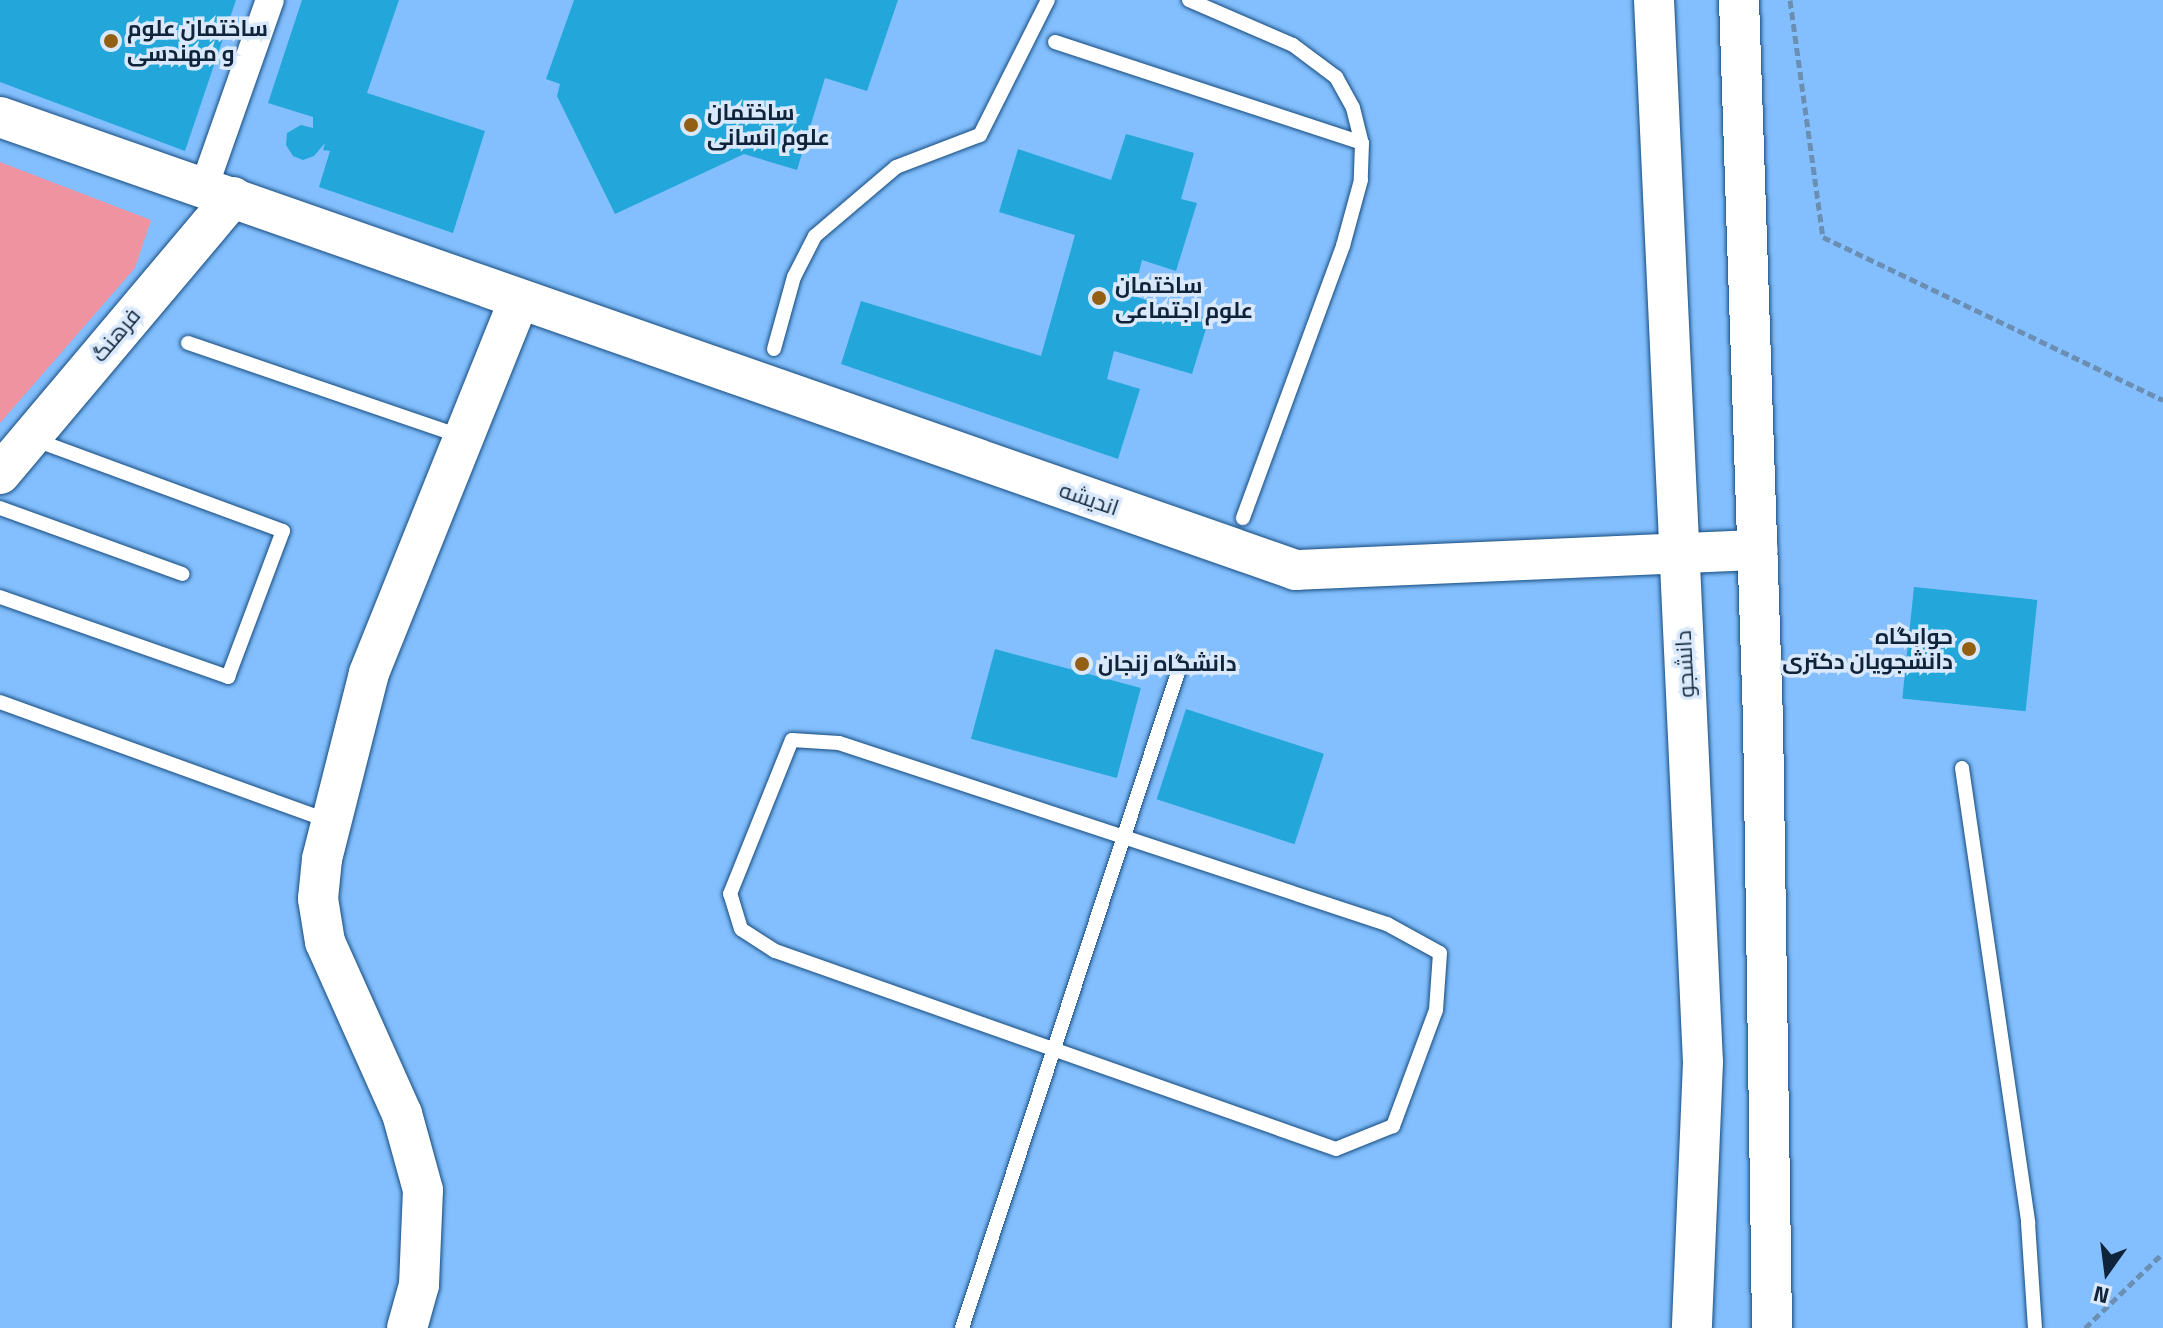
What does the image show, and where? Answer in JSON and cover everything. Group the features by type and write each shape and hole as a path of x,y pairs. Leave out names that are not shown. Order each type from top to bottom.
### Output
{"street":[{"path":"218,192 270,0"},
{"name":"دانشجو","path":"1654,0 1703,1062 1692,1328"},
{"path":"1739,0 1758,550 1772,1328"},
{"name":"اندیشه","path":"0,117 218,192 518,302 1296,570 1758,550"},
{"name":"فرهنگ","path":"0,474 218,192"},
{"path":"407,1328 419,1285 423,1190 402,1114 325,942 318,899 331,822 369,673 518,302"}],"lane":[{"path":"774,349 794,277 815,236 896,167 980,135 1048,0"},
{"path":"1189,0 1293,45 1336,77 1353,108 1362,143 1361,180 1343,246 1243,518"},
{"path":"1055,42 1362,143"},
{"path":"188,343 462,437"},
{"path":"0,597 228,677 283,531 30,438"},
{"path":"0,508 182,574"},
{"path":"962,1328 1179,669"},
{"path":"0,702 331,822"},
{"path":"792,740 839,743 1124,837 1387,924 1440,953 1436,1010 1393,1126 1336,1149 775,951 741,929 730,894 792,740"},
{"path":"1962,768 2028,1223 2035,1328"}],"path":[{"path":"1790,0 1823,237 2163,400"},
{"path":"2085,1328 2163,1253"}],"shaded area":[{"name":"دانشگاه زنجان","path":"0,0 2163,0 2163,1328 0,1328"},
{"path":"0,162 151,220 135,268 0,423"}],"building":[{"name":"ساختمان علوم و مهندسی","path":"0,0 236,0 185,151 0,82"},
{"path":"302,0 399,0 367,93 485,131 453,233 319,187 330,151 323,150 325,143 314,156 303,160 293,156 286,145 287,133 301,125 313,128 313,117 268,103"},
{"name":"ساختمان علوم انسانی","path":"574,0 898,0 867,91 825,78 797,170 744,154 615,214 557,96 560,84 546,79"},
{"name":"ساختمان علوم اجتماعی","path":"1126,134 1194,153 1181,199 1197,203 1176,271 1142,260 1133,296 1209,319 1192,374 1114,351 1107,379 1140,389 1118,459 841,364 861,301 1041,356 1075,235 999,212 1018,149 1111,180"},
{"name":"حوابگاه دانشجویان دکتری","path":"1914,587 2037,600 2026,711 1902,698"},
{"path":"995,649 1141,688 1117,778 971,739"},
{"path":"1186,709 1324,754 1295,844 1157,799"}],"place":[{"name":"ساختمان علوم و مهندسی","path":"111,41"},
{"name":"ساختمان علوم انسانی","path":"691,125"},
{"name":"ساختمان علوم اجتماعی","path":"1099,298"},
{"name":"حوابگاه دانشجویان دکتری","path":"1969,649"},
{"name":"دانشگاه زنجان","path":"1082,664"}]}
